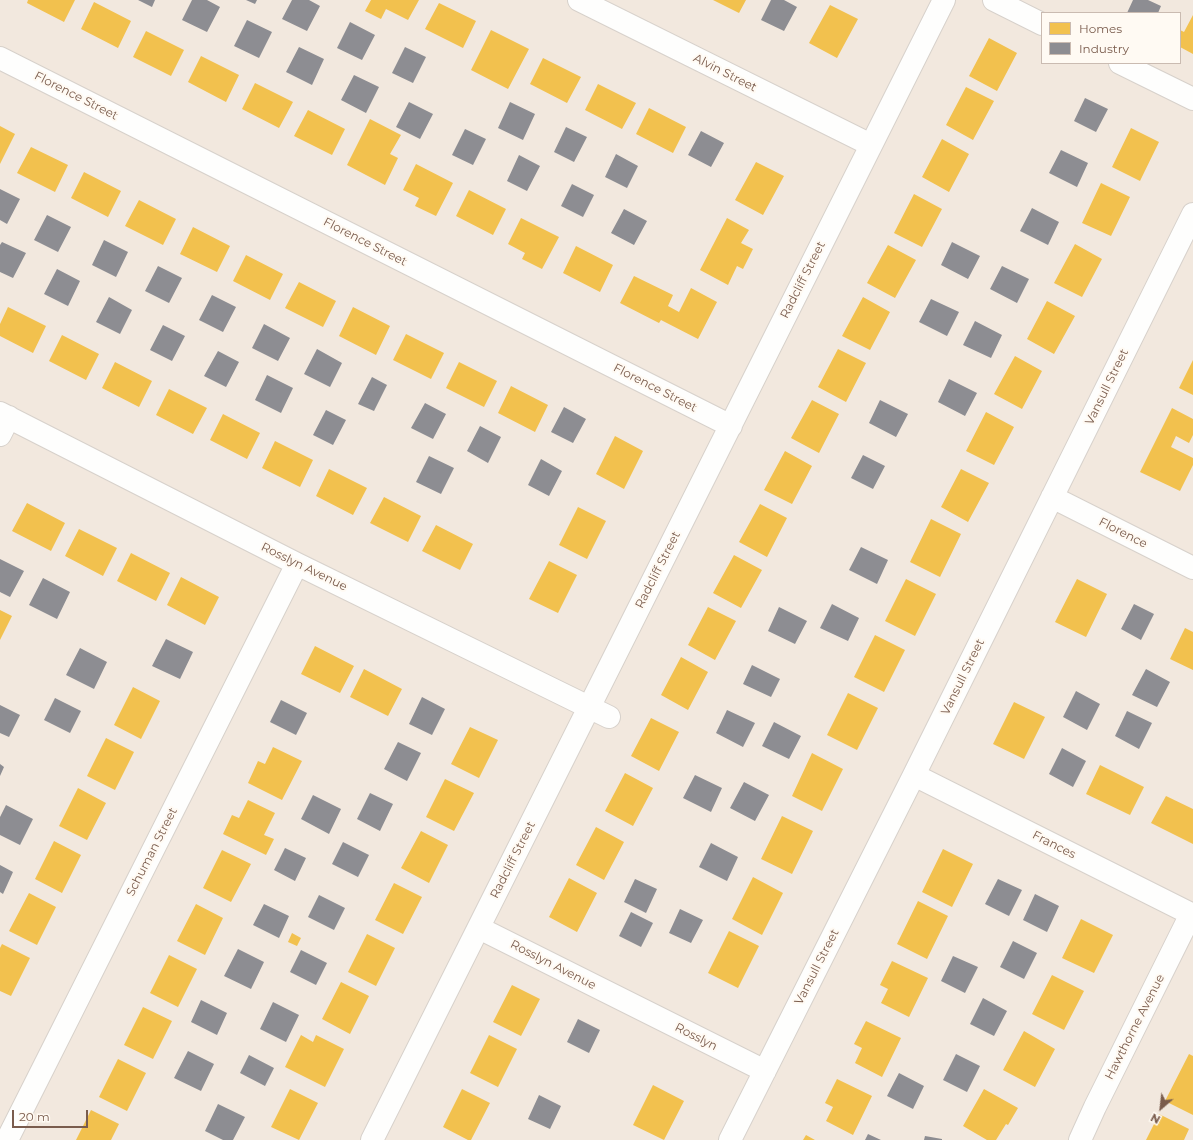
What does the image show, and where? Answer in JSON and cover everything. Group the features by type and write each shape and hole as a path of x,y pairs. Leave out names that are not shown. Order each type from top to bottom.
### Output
{"street":[{"name":"Alvin Street","path":"579,0 871,145"},
{"name":"Radcliff Street","path":"372,1140 944,0"},
{"path":"994,0 1041,24"},
{"name":"Florence Street","path":"0,58 731,426"},
{"path":"1122,64 1193,99"},
{"name":"Vansull Street","path":"730,1140 914,775 1193,214"},
{"name":"Rosslyn Avenue","path":"3,422 609,717"},
{"name":"Florence","path":"1052,497 1193,568"},
{"name":"Schuman Street","path":"7,1140 297,564"},
{"name":"Frances","path":"914,775 1192,915"},
{"name":"Hawthorne Avenue","path":"1080,1140 1095,1107 1192,915"},
{"name":"Rosslyn Avenue","path":"479,928 628,1002"},
{"name":"Rosslyn","path":"628,1002 765,1071"}],"shaded area":[{"path":"0,0 1193,0 1193,1140 0,1140"}],"building: Homes":[{"path":"28,0 75,0 64,22 27,3"},
{"path":"371,0 419,0 408,20 386,9 381,19 365,11"},
{"path":"713,0 746,0 739,13"},
{"path":"94,2 131,21 118,48 81,29"},
{"path":"439,3 476,21 463,48 425,29"},
{"path":"830,5 858,19 837,58 809,43"},
{"path":"1193,15 1193,54 1181,48 1181,30 1184,32"},
{"path":"491,30 529,49 508,89 471,70"},
{"path":"146,31 184,50 171,76 133,57"},
{"path":"989,38 1017,53 997,91 969,76"},
{"path":"201,56 239,75 226,102 188,82"},
{"path":"543,58 581,77 567,103 530,84"},
{"path":"255,83 293,102 279,128 242,109"},
{"path":"598,84 636,103 622,129 585,110"},
{"path":"966,87 994,101 973,140 946,125"},
{"path":"649,108 686,127 673,153 636,134"},
{"path":"308,110 345,129 332,155 294,136"},
{"path":"370,119 401,135 390,154 398,158 385,185 347,165"},
{"path":"0,126 15,134 0,164"},
{"path":"1131,128 1159,142 1140,181 1112,167"},
{"path":"942,139 969,154 949,192 922,177"},
{"path":"31,147 68,165 55,192 17,173"},
{"path":"756,162 784,176 763,215 735,200"},
{"path":"416,164 453,183 436,216 415,206 419,198 403,190"},
{"path":"84,172 121,191 108,217 71,198"},
{"path":"1101,183 1130,197 1111,236 1082,223"},
{"path":"469,190 506,209 493,235 456,216"},
{"path":"914,194 942,209 922,247 894,233"},
{"path":"139,200 176,219 163,245 125,226"},
{"path":"521,218 559,237 542,269 522,259 525,253 508,244"},
{"path":"727,218 749,230 741,243 753,249 743,269 737,266 728,285 700,270"},
{"path":"193,227 230,246 217,272 180,254"},
{"path":"1075,244 1102,259 1082,297 1054,283"},
{"path":"888,245 916,260 895,298 867,283"},
{"path":"576,246 613,265 600,292 563,273"},
{"path":"246,255 283,274 270,300 233,281"},
{"path":"634,276 673,295 668,306 679,312 691,288 717,302 698,339 661,320 659,323 620,303"},
{"path":"299,282 336,301 323,327 285,308"},
{"path":"863,297 890,312 870,350 842,336"},
{"path":"1047,301 1075,316 1054,354 1027,339"},
{"path":"8,307 46,326 33,353 0,336 0,324"},
{"path":"353,307 390,326 376,355 339,336"},
{"path":"406,334 444,353 431,379 393,360"},
{"path":"62,335 99,354 86,380 49,361"},
{"path":"838,349 866,363 846,402 818,387"},
{"path":"1015,356 1042,371 1022,409 994,394"},
{"path":"1193,360 1193,395 1179,388"},
{"path":"115,362 152,381 139,407 102,388"},
{"path":"459,362 497,381 484,407 446,388"},
{"path":"511,386 548,405 535,432 498,413"},
{"path":"169,389 207,408 193,434 156,415"},
{"path":"812,400 839,414 819,453 791,438"},
{"path":"1172,408 1193,419 1193,435 1189,443 1176,436 1171,447 1193,458 1193,465 1180,491 1140,472"},
{"path":"986,412 1014,427 994,465 966,451"},
{"path":"223,414 260,433 247,459 210,440"},
{"path":"615,436 643,451 624,489 596,474"},
{"path":"275,441 313,460 300,487 262,468"},
{"path":"785,451 812,466 792,504 764,490"},
{"path":"329,469 367,488 353,515 316,496"},
{"path":"961,469 989,483 968,522 941,507"},
{"path":"384,497 421,516 408,542 370,523"},
{"path":"27,503 65,523 51,551 12,531"},
{"path":"760,504 787,518 767,557 739,542"},
{"path":"578,507 606,521 587,559 559,545"},
{"path":"931,519 961,534 940,577 910,562"},
{"path":"436,525 473,544 460,570 422,551"},
{"path":"79,529 117,548 103,576 65,556"},
{"path":"131,553 170,573 156,601 117,581"},
{"path":"734,555 762,570 741,608 713,593"},
{"path":"549,561 577,575 558,613 529,599"},
{"path":"181,577 219,597 205,625 167,605"},
{"path":"906,579 936,594 915,636 885,621"},
{"path":"1077,579 1107,594 1086,637 1055,622"},
{"path":"708,607 736,621 715,660 688,645"},
{"path":"0,610 12,616 0,640"},
{"path":"1185,628 1193,632 1193,670 1170,659"},
{"path":"875,635 905,650 884,692 854,677"},
{"path":"315,646 354,666 340,693 301,674"},
{"path":"681,657 708,672 688,710 661,695"},
{"path":"364,669 402,689 388,716 350,697"},
{"path":"133,687 160,701 141,739 114,725"},
{"path":"848,693 878,708 857,750 827,735"},
{"path":"1014,702 1045,717 1024,759 993,744"},
{"path":"651,718 679,732 659,771 631,756"},
{"path":"470,727 498,740 479,778 451,764"},
{"path":"106,738 134,752 115,790 87,776"},
{"path":"273,747 302,761 282,800 248,783 258,761 265,764"},
{"path":"812,753 843,769 822,811 792,796"},
{"path":"1100,765 1144,787 1130,815 1086,794"},
{"path":"625,773 653,788 633,826 605,811"},
{"path":"445,779 474,793 454,831 426,817"},
{"path":"78,788 106,803 87,840 59,826"},
{"path":"1166,796 1193,809 1193,844 1151,823"},
{"path":"248,800 275,813 264,835 274,839 266,855 223,834 232,815 239,818"},
{"path":"782,816 813,831 792,874 761,859"},
{"path":"596,827 624,842 604,880 576,865"},
{"path":"421,831 448,845 429,883 401,868"},
{"path":"54,841 81,855 62,893 35,879"},
{"path":"943,849 973,864 952,907 922,892"},
{"path":"222,850 251,864 231,902 203,888"},
{"path":"753,877 783,893 762,935 732,919"},
{"path":"569,878 597,893 577,932 549,917"},
{"path":"394,883 422,897 403,934 375,920"},
{"path":"29,893 56,907 37,945 9,931"},
{"path":"918,901 948,916 927,959 897,944"},
{"path":"196,904 223,918 205,955 177,941"},
{"path":"1081,919 1113,935 1094,973 1062,958"},
{"path":"729,931 759,946 738,988 708,973"},
{"path":"292,933 301,938 297,946 288,942"},
{"path":"367,934 395,948 376,986 348,972"},
{"path":"2,944 30,958 11,996 0,991 0,948"},
{"path":"169,955 197,969 178,1007 150,993"},
{"path":"892,961 928,978 909,1017 881,1003 888,989 880,985"},
{"path":"1052,975 1084,991 1064,1030 1032,1014"},
{"path":"341,982 369,996 350,1034 322,1019"},
{"path":"512,985 540,999 521,1036 493,1022"},
{"path":"143,1007 172,1021 153,1059 124,1045"},
{"path":"866,1021 901,1038 882,1077 855,1063 862,1048 854,1044"},
{"path":"1024,1031 1055,1049 1035,1087 1003,1070"},
{"path":"301,1035 313,1042 316,1035 344,1049 325,1087 285,1067"},
{"path":"489,1035 517,1049 498,1087 470,1073"},
{"path":"1189,1054 1193,1056 1193,1115 1165,1101"},
{"path":"118,1059 146,1073 127,1111 99,1097"},
{"path":"837,1079 872,1096 853,1135 826,1121 833,1107 825,1103"},
{"path":"653,1085 684,1101 664,1140 633,1125"},
{"path":"290,1089 318,1103 299,1140 271,1127"},
{"path":"462,1089 490,1103 471,1140 468,1140 443,1127"},
{"path":"984,1089 1018,1108 1008,1125 1006,1124 996,1140 987,1140 963,1126"},
{"path":"91,1110 119,1124 111,1140 76,1140"},
{"path":"1159,1114 1189,1129 1184,1140 1146,1140"},
{"path":"806,1135 815,1140 803,1140"}],"building: Industry":[{"path":"138,0 155,0 152,7"},
{"path":"192,0 207,0 220,7 207,32 182,20"},
{"path":"246,0 257,0 255,4"},
{"path":"292,0 309,0 320,6 307,31 282,19"},
{"path":"771,0 784,0 797,7 784,31 761,20"},
{"path":"1133,0 1148,0 1161,6 1158,12 1127,12"},
{"path":"247,20 272,32 259,58 234,46"},
{"path":"350,22 375,35 362,60 337,48"},
{"path":"299,47 324,59 312,85 286,72"},
{"path":"405,47 426,57 413,83 392,73"},
{"path":"354,75 379,87 366,113 341,100"},
{"path":"1085,98 1108,109 1096,132 1074,121"},
{"path":"409,102 433,114 420,139 396,127"},
{"path":"510,102 535,114 523,140 498,128"},
{"path":"566,127 587,137 574,162 554,152"},
{"path":"465,129 486,139 473,165 452,155"},
{"path":"701,131 724,143 711,167 688,155"},
{"path":"1061,150 1088,163 1077,187 1049,173"},
{"path":"616,154 638,166 627,188 605,177"},
{"path":"519,155 540,166 527,191 507,181"},
{"path":"572,184 594,195 583,217 561,206"},
{"path":"0,189 20,199 7,224 0,220"},
{"path":"1032,208 1059,222 1048,245 1020,231"},
{"path":"624,209 647,221 634,245 611,233"},
{"path":"47,215 71,227 58,252 34,240"},
{"path":"104,240 128,252 116,277 92,265"},
{"path":"2,242 26,253 13,278 0,272 0,245"},
{"path":"952,242 980,256 968,279 941,265"},
{"path":"158,266 182,278 169,303 145,291"},
{"path":"1002,266 1029,279 1017,303 990,289"},
{"path":"57,269 80,281 68,306 44,294"},
{"path":"212,295 236,307 223,332 199,320"},
{"path":"109,297 132,310 120,334 96,322"},
{"path":"931,299 959,312 947,336 919,322"},
{"path":"975,321 1002,335 991,358 963,345"},
{"path":"264,324 290,338 278,361 252,348"},
{"path":"163,325 185,336 172,361 150,350"},
{"path":"317,349 342,363 330,387 304,374"},
{"path":"218,351 239,362 226,387 204,376"},
{"path":"267,375 293,388 281,413 255,400"},
{"path":"372,377 387,385 374,411 358,404"},
{"path":"949,379 977,393 965,416 938,402"},
{"path":"880,400 908,414 896,437 869,423"},
{"path":"425,403 446,414 433,439 411,428"},
{"path":"564,407 586,419 573,443 551,432"},
{"path":"326,410 346,420 333,445 313,435"},
{"path":"480,426 501,437 488,463 467,451"},
{"path":"863,455 885,466 873,489 851,478"},
{"path":"429,456 454,468 441,494 416,482"},
{"path":"541,459 562,471 549,496 528,485"},
{"path":"861,547 888,560 877,584 849,570"},
{"path":"0,559 24,571 10,597 0,592"},
{"path":"43,578 70,592 57,619 29,605"},
{"path":"832,604 859,618 848,641 820,628"},
{"path":"1134,604 1154,614 1141,640 1121,629"},
{"path":"779,607 807,621 795,644 768,631"},
{"path":"166,639 193,652 180,679 152,666"},
{"path":"80,648 107,662 94,689 66,675"},
{"path":"752,665 780,679 771,697 743,684"},
{"path":"1146,669 1170,682 1157,707 1132,695"},
{"path":"1076,691 1100,704 1087,730 1063,717"},
{"path":"422,697 445,709 432,735 409,724"},
{"path":"55,698 81,711 70,733 44,720"},
{"path":"281,700 307,713 296,735 270,722"},
{"path":"0,705 20,715 9,737 0,733"},
{"path":"727,710 755,723 743,747 716,733"},
{"path":"1127,711 1152,723 1139,749 1115,736"},
{"path":"774,722 801,736 789,759 762,746"},
{"path":"398,742 421,753 407,781 384,769"},
{"path":"1062,748 1086,761 1073,787 1049,774"},
{"path":"0,764 4,767 0,776"},
{"path":"695,775 722,788 711,812 683,798"},
{"path":"744,782 769,795 755,821 730,808"},
{"path":"370,793 393,804 380,831 357,819"},
{"path":"313,795 341,809 329,834 301,819"},
{"path":"6,805 33,819 20,845 0,835 0,817"},
{"path":"343,842 369,855 358,877 332,864"},
{"path":"711,843 738,857 727,881 699,867"},
{"path":"285,848 306,858 295,881 274,870"},
{"path":"0,865 13,872 3,894 0,892"},
{"path":"635,879 657,889 646,913 624,902"},
{"path":"998,879 1022,890 1009,916 985,904"},
{"path":"1035,894 1059,906 1047,932 1023,920"},
{"path":"319,895 345,908 334,930 308,917"},
{"path":"264,904 289,916 279,938 253,925"},
{"path":"680,909 703,920 691,943 669,933"},
{"path":"631,912 653,923 641,947 619,936"},
{"path":"1013,941 1037,953 1024,979 1000,967"},
{"path":"238,949 264,962 251,989 224,976"},
{"path":"301,950 327,963 316,985 290,972"},
{"path":"953,956 978,967 965,993 941,981"},
{"path":"983,998 1007,1011 994,1036 970,1024"},
{"path":"201,1000 227,1013 217,1035 191,1022"},
{"path":"273,1002 299,1015 286,1042 260,1029"},
{"path":"578,1019 600,1030 589,1053 567,1042"},
{"path":"188,1051 214,1064 201,1091 174,1078"},
{"path":"956,1054 980,1066 967,1092 943,1080"},
{"path":"249,1055 274,1068 265,1086 240,1073"},
{"path":"899,1073 924,1086 913,1109 887,1096"},
{"path":"539,1095 561,1106 550,1129 528,1119"},
{"path":"218,1104 245,1117 233,1140 223,1140 205,1131"},
{"path":"868,1134 881,1140 865,1140"},
{"path":"925,1136 942,1139 942,1140 924,1140"}]}
